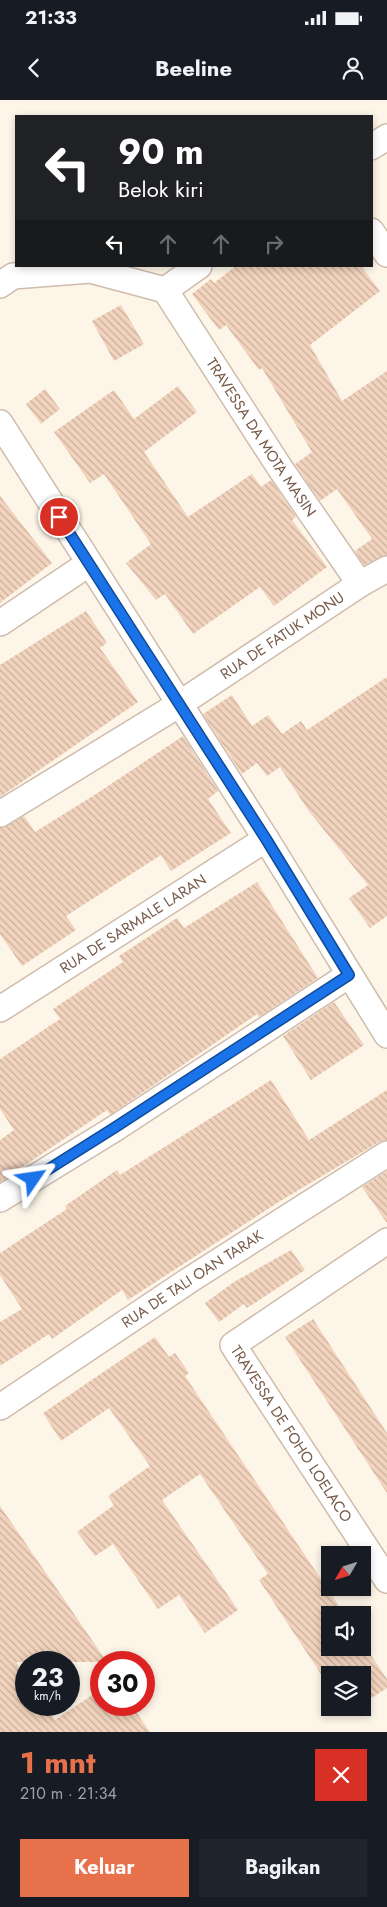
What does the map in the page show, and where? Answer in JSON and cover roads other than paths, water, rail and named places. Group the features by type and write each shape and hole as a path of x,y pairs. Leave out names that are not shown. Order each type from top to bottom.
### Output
{"street":[{"path":"373,146 387,137"},
{"path":"373,234 387,254"},
{"path":"0,285 13,276 90,270 165,290 198,267"},
{"name":"TRAVESSA DA MOTA MASIN","path":"165,290 360,584"},
{"path":"0,423 88,564 266,839 387,1035"},
{"path":"0,623 88,564"},
{"name":"RUA DE FATUK MONU","path":"0,814 178,704 360,584 387,569"},
{"name":"RUA DE SARMALE LARAN","path":"0,1009 266,839"},
{"path":"0,1199 114,1128 349,975"},
{"name":"RUA DE TALI OAN TARAK","path":"0,1407 188,1282 387,1154"},
{"name":"TRAVESSA DE FOHO LOELACO","path":"387,1241 233,1345 387,1580"}]}
